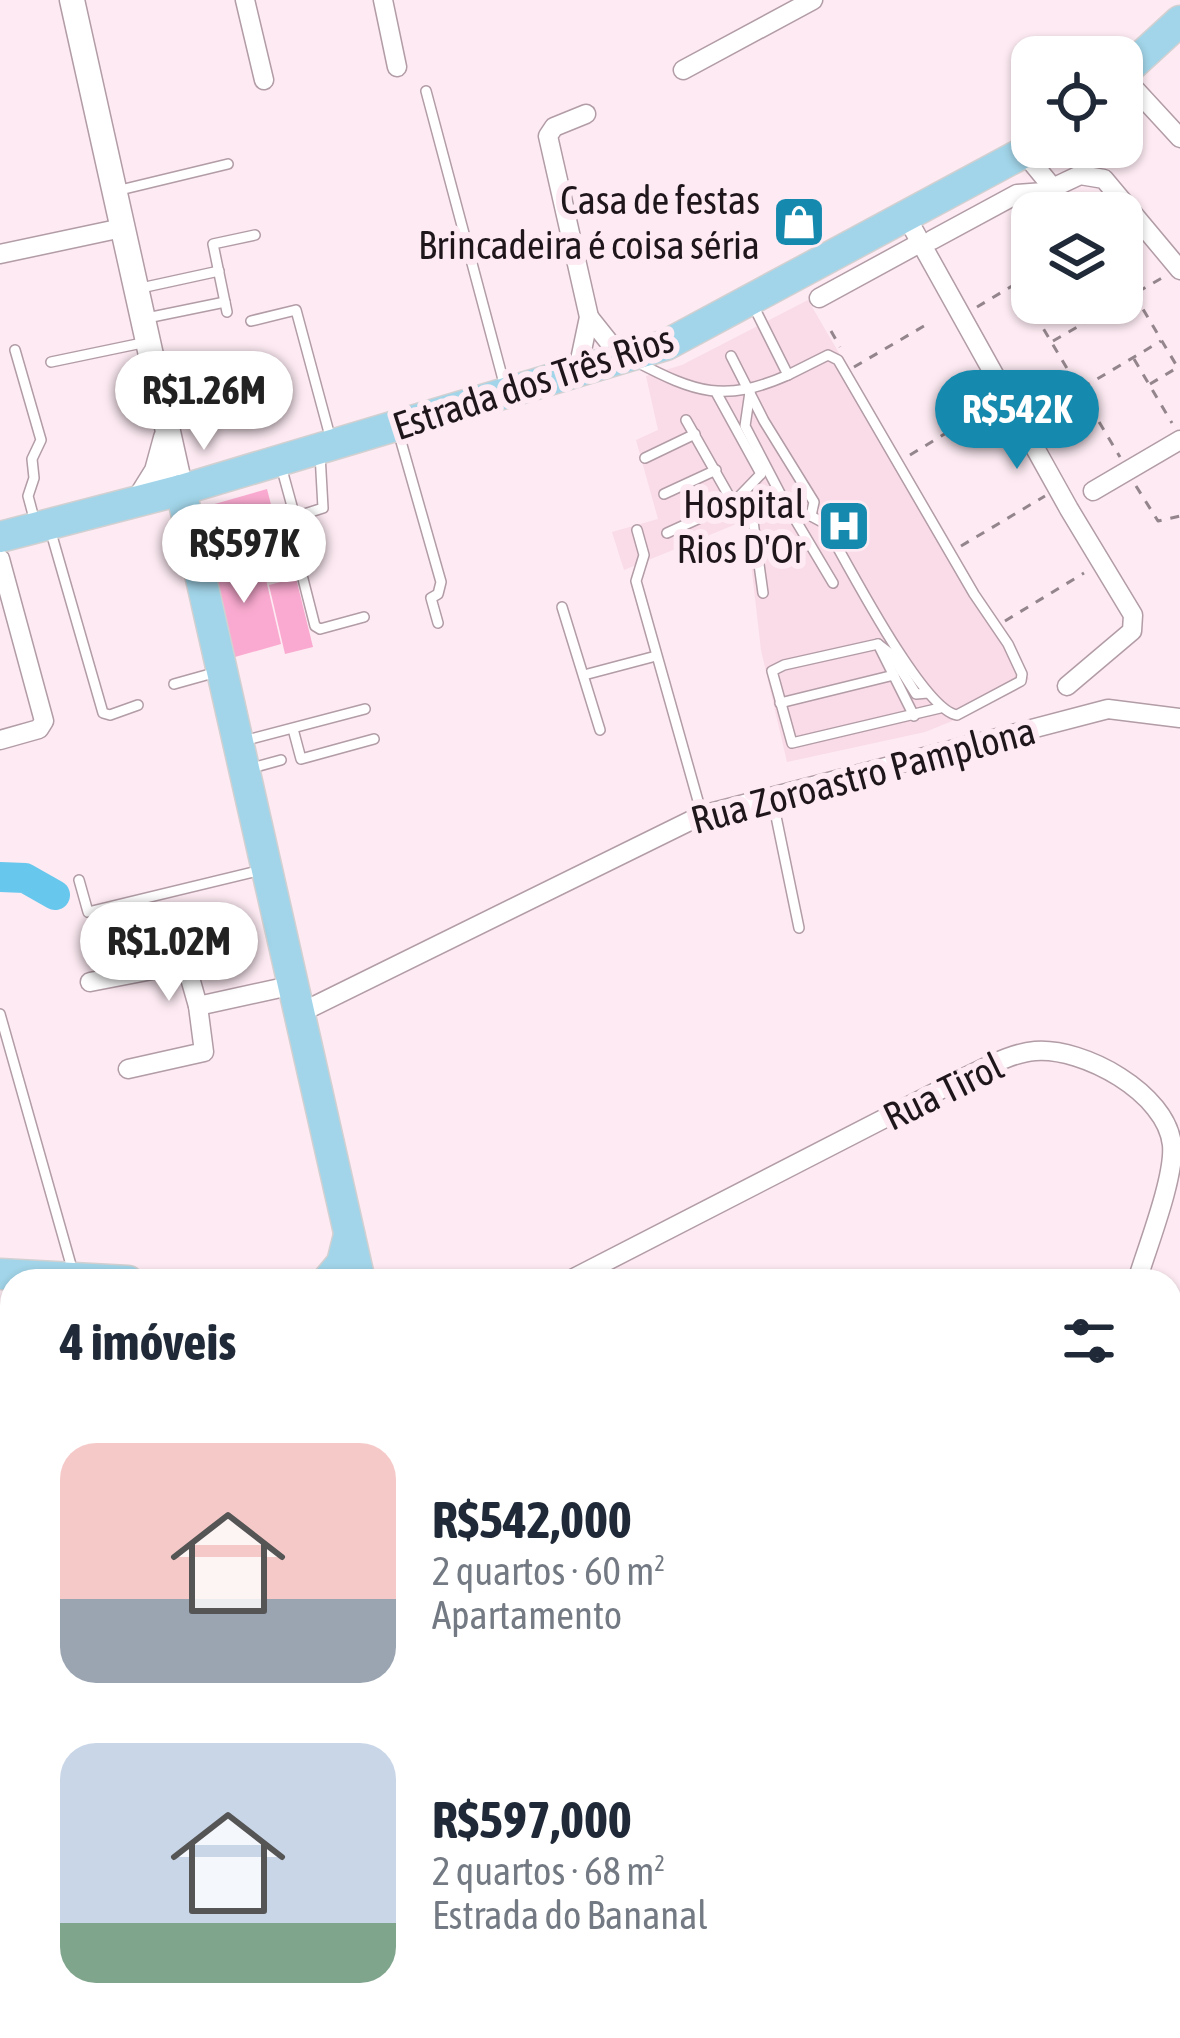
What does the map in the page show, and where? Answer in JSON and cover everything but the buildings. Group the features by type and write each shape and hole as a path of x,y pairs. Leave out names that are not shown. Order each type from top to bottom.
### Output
{"main road":[{"path":"1143,55 1180,21"},
{"name":"Estrada dos Três Rios","path":"0,537 181,490 627,360 751,301 920,234 1011,164"},
{"path":"181,490 357,1269"},
{"path":"337,1269 349,1229"}],"street":[{"path":"72,0 181,490"},
{"path":"245,0 264,80"},
{"path":"383,0 397,67"},
{"path":"683,70 813,0"},
{"path":"1143,97 1180,138"},
{"path":"577,374 589,317 548,136 554,127 586,114"},
{"path":"1040,168 1053,188"},
{"path":"819,298 920,234 1017,194 1053,188 1080,175 1109,185 1179,269"},
{"path":"0,254 122,228"},
{"path":"920,234 1006,398 1135,624 1066,686"},
{"path":"589,317 627,360"},
{"path":"139,500 157,471 167,429"},
{"path":"1094,491 1180,439"},
{"path":"0,559 44,721 40,730 0,740"},
{"name":"Rua Zoroastro Pamplona","path":"198,1006 297,999 702,815 1108,710 1180,718"},
{"path":"90,982 182,964 198,1006 204,1052 128,1069"},
{"name":"Rua Tirol","path":"591,1269 965,1077 1035,1051 1063,1053 1116,1073 1176,1139 1141,1269"}],"lane":[{"path":"426,91 507,394"},
{"path":"114,191 228,164"},
{"path":"51,362 226,307 213,244 254,235"},
{"path":"136,289 218,271"},
{"path":"751,301 788,375"},
{"path":"251,321 296,310 326,447 322,508 295,517 289,524 315,626 320,629 364,617"},
{"path":"15,350 41,440 32,459 34,478 28,496 42,525 103,713 138,705"},
{"path":"627,360 717,394 750,392 828,355 838,360 1022,674 1021,681 957,716 940,708 914,677 824,523 812,516"},
{"path":"731,356 814,502 812,516"},
{"path":"750,392 745,426 833,583"},
{"path":"717,394 761,474 733,502"},
{"path":"686,420 733,502"},
{"path":"397,426 441,582 438,594 430,598 438,623"},
{"path":"645,458 695,434"},
{"path":"279,460 295,517"},
{"path":"664,494 716,470"},
{"path":"667,533 733,502 783,499"},
{"path":"750,500 763,593"},
{"path":"797,524 812,516"},
{"path":"637,530 644,555 636,581 702,815"},
{"path":"562,607 600,730"},
{"path":"878,644 774,668 792,743 940,708"},
{"path":"878,644 891,654 916,694 928,693"},
{"path":"878,644 914,716"},
{"path":"584,675 656,656"},
{"path":"174,684 222,670"},
{"path":"780,704 894,675"},
{"path":"241,756 293,729 365,709"},
{"path":"293,729 301,759 374,739"},
{"path":"241,756 281,760"},
{"path":"772,797 799,928"},
{"path":"80,880 88,912 267,868"},
{"path":"0,1014 73,1269"}],"path":[{"path":"1096,192 1109,185"},
{"path":"1143,289 1179,269"},
{"path":"973,310 1011,287"},
{"path":"1143,309 1179,367 1149,384"},
{"path":"1041,324 1158,521 1180,516"},
{"path":"1052,342 1083,324"},
{"path":"853,368 924,326"},
{"path":"1080,389 1162,341"},
{"path":"1133,358 1180,439"},
{"path":"906,457 1006,398"},
{"path":"959,547 1058,489"},
{"path":"1004,622 1101,562"}],"shaded area":[{"name":"Hospital Rios D'Or","path":"808,300 1029,679 977,711 925,732 787,762 761,650 746,520 624,570 612,532 658,519 636,440 658,430 646,376 682,365"}],"waterway":[{"path":"0,877 25,878 55,895"}],"place":[{"name":"Casa de festas Brincadeira é coisa séria","path":"799,222"},
{"name":"Hospital Rios D'Or","path":"844,526"}]}
